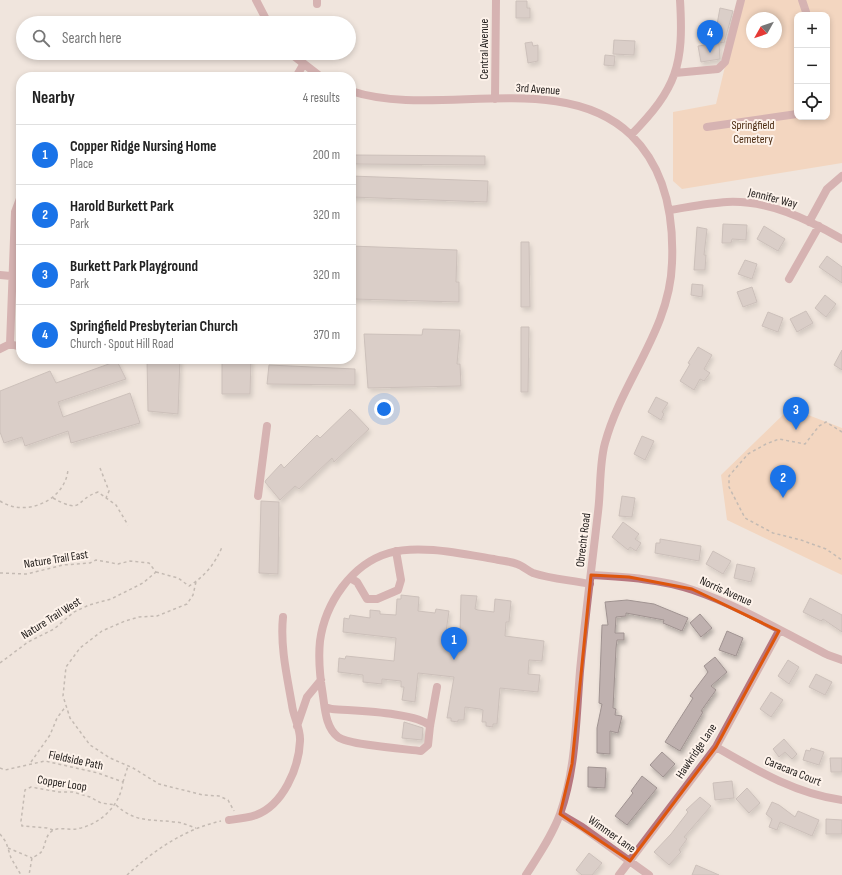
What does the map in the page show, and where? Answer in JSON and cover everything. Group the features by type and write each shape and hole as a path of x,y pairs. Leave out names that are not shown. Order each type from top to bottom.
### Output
{"street":[{"path":"256,0 264,16"},
{"name":"Central Avenue","path":"496,0 496,99"},
{"path":"631,135 662,100 675,73 680,56 680,0"},
{"path":"675,73 718,69 724,62 734,31 741,0"},
{"path":"802,0 806,12"},
{"path":"298,60 311,72"},
{"path":"299,72 303,65"},
{"name":"3rd Avenue","path":"356,93 367,96 399,100 496,99 555,101 588,109 607,118 631,135 654,166 663,185 670,210"},
{"path":"708,127 794,114"},
{"path":"810,222 827,189 842,176"},
{"name":"Jennifer Way","path":"670,210 708,204 750,203 792,214 819,226 842,239"},
{"path":"10,344 11,276 16,209"},
{"name":"Obrecht Road","path":"526,875 548,839 560,814 572,764 605,442 619,402 658,327 669,290 672,245 670,210"},
{"path":"789,279 819,226"},
{"path":"0,275 16,276"},
{"path":"0,349 10,344 16,346"},
{"path":"258,496 267,426"},
{"path":"437,687 428,745 421,751 344,740 331,730 325,707 321,680 320,642 325,621 333,603 350,578 374,559 396,552 428,550 471,555 518,564 533,572 590,584"},
{"path":"350,578 357,582 367,598 377,599 398,590 401,580 396,552"},
{"name":"Norris Avenue","path":"591,574 629,578 692,589 741,610 778,631 828,655 842,660"},
{"path":"233,819 255,816 269,809 289,782 300,740 292,706 281,636 283,618"},
{"name":"Hawkridge Lane","path":"619,875 716,747 778,631"},
{"path":"297,726 307,697 321,680"},
{"path":"325,707 332,709 407,716 423,720 430,726"},
{"name":"Caracara Court","path":"716,747 770,778 817,795 842,800"},
{"name":"Wimmer Lane","path":"560,814 582,827 649,875"}],"path":[{"path":"842,432 826,422 819,426 805,444 779,439 748,454 729,476 729,487 745,518 773,533 801,540 826,549 842,560"},
{"path":"100,468 109,491 106,498"},
{"path":"0,501 8,507 32,508 53,498 63,488 68,480 68,469"},
{"path":"53,498 69,506 75,506 84,501 90,494 98,492 116,505 128,525"},
{"path":"127,875 149,856 173,840 196,828 233,819 234,808 228,800 219,796 203,795 159,784 128,766 110,758 90,745 70,718 66,706 62,691 66,667 80,648 102,631 125,621 139,617 157,616 187,604 194,595 196,582 218,557 222,547"},
{"name":"Nature Trail East","path":"0,573 27,574 63,565 90,563 96,560 118,564 130,561 149,563 156,572 178,578 189,586 196,582"},
{"name":"Nature Trail West","path":"0,663 28,642 54,630 74,612 89,605 111,599 143,582 156,572"},
{"path":"31,763 50,735 57,718 66,706"},
{"name":"Fieldside Path","path":"0,768 5,770 19,768 31,763 45,761 98,773 124,782"},
{"path":"29,875 32,858 42,850 48,835 53,830 76,829 91,824 99,820 116,805 128,766"},
{"name":"Copper Loop","path":"53,830 47,828 22,826 21,821 25,790 31,787 59,792 73,792 90,797 101,803 116,805"},
{"path":"116,805 123,812 139,820 177,822 196,828"},
{"path":"0,834 6,842 7,848 22,875"},
{"path":"7,848 32,858"}],"highlighted area":[{"path":"591,575 629,577 692,589 779,631 716,747 630,861 560,814 572,764"}],"green space":[{"name":"Springfield Cemetery","path":"741,0 842,0 842,163 682,189 673,181 673,112 716,104"},
{"path":"790,408 842,428 842,575 727,520 721,475"}],"building":[{"path":"516,1 527,1 527,8 530,8 530,18 516,18"},
{"path":"720,8 733,11 724,43 714,41"},
{"path":"614,40 635,41 634,55 613,54"},
{"path":"532,42 533,46 538,45 538,61 528,63 525,43"},
{"path":"719,43 720,59 701,62 698,46"},
{"path":"605,55 615,56 614,66 604,65"},
{"path":"356,155 485,156 485,165 356,164"},
{"path":"356,176 488,181 487,202 356,197"},
{"path":"723,224 747,225 746,240 732,239 731,243 722,243"},
{"path":"764,226 785,239 778,251 757,239"},
{"path":"697,227 707,229 704,255 706,255 705,270 694,270"},
{"path":"521,242 529,242 530,307 521,307"},
{"path":"356,246 457,250 456,282 459,282 459,302 356,299"},
{"path":"827,256 842,267 842,283 819,267"},
{"path":"745,260 757,264 752,279 738,274"},
{"path":"692,284 703,285 702,297 691,295"},
{"path":"752,287 757,302 743,307 737,292"},
{"path":"825,295 836,304 826,317 815,308"},
{"path":"806,311 813,323 797,332 790,319"},
{"path":"768,312 783,318 778,332 762,326"},
{"path":"521,327 529,327 528,392 521,392"},
{"path":"423,329 460,330 457,364 460,364 461,386 368,388 364,334 422,335"},
{"path":"698,347 712,355 704,369 710,373 704,381 700,379 694,390 680,381 690,364 688,363"},
{"path":"842,350 842,370 834,365"},
{"path":"109,364 118,364 126,379 58,402 63,417 130,393 140,423 71,443 68,431 25,446 22,437 4,443 0,432 0,391 50,371 56,383"},
{"path":"147,364 180,364 178,414 148,411"},
{"path":"222,364 251,364 250,394 222,394"},
{"path":"269,365 355,369 355,385 267,384"},
{"path":"656,397 668,403 662,412 664,414 661,420 648,412"},
{"path":"350,409 369,429 334,462 332,458 299,489 295,486 280,500 265,482 266,480 281,464 284,468 317,435 320,438"},
{"path":"642,436 654,441 645,460 634,454"},
{"path":"622,496 635,498 632,517 619,516"},
{"path":"261,501 279,502 278,574 259,573"},
{"path":"623,522 639,534 635,539 641,543 636,551 630,547 628,550 612,537"},
{"path":"660,539 701,546 699,561 655,553 656,543 660,543"},
{"path":"713,551 731,561 723,574 706,564"},
{"path":"737,564 755,568 751,582 734,578"},
{"path":"401,595 419,597 418,611 435,613 436,609 449,611 446,632 460,634 461,595 477,596 475,609 494,612 495,599 511,601 509,622 506,622 505,636 544,641 542,661 529,660 528,674 540,675 538,692 500,688 497,724 493,724 493,727 486,726 486,722 482,722 483,710 480,709 465,707 464,720 458,720 458,722 451,721 451,718 447,718 454,677 418,673 415,702 402,700 404,687 401,687 401,681 382,679 382,684 363,682 363,675 338,672 339,658 345,659 346,656 394,661 396,638 343,632 344,618 349,619 350,615 370,618 370,610 380,611 380,614 396,615 397,599 401,599"},
{"path":"810,598 842,615 842,632 823,619 821,621 803,612"},
{"path":"627,600 654,604 688,618 682,631 663,623 664,620 626,613 626,616 616,617 615,633 624,633 624,640 617,640 613,708 616,709 615,715 622,716 618,733 610,731 610,754 597,753 597,728 602,704 599,703 602,625 608,625 605,602"},
{"path":"700,614 712,628 701,637 690,623"},
{"path":"727,631 743,638 736,656 719,650"},
{"path":"715,657 727,672 711,686 716,690 701,711 703,712 680,751 665,742 693,698 690,696 708,672 704,666"},
{"path":"788,660 799,667 789,684 778,676"},
{"path":"816,674 832,682 825,695 809,687"},
{"path":"771,692 783,700 771,717 760,709"},
{"path":"404,722 423,728 422,740 402,738"},
{"path":"784,739 797,754 792,759 785,752 779,757 773,749"},
{"path":"811,748 824,752 819,765 803,760 806,750 810,751"},
{"path":"662,752 675,764 663,777 650,765"},
{"path":"830,758 842,758 842,772 831,772"},
{"path":"588,767 606,768 605,788 588,787"},
{"path":"642,776 657,788 627,825 615,816 633,793 631,791"},
{"path":"732,781 734,798 715,800 713,783"},
{"path":"747,788 760,803 749,813 736,799"},
{"path":"700,797 711,806 684,837 687,839 679,850 681,852 669,865 654,852 671,834 688,812 686,810"},
{"path":"772,802 779,805 795,817 798,811 819,820 812,836 780,822 777,830 769,827 772,819 766,814"},
{"path":"826,819 842,820 842,834 826,834"},
{"path":"589,853 602,863 592,875 582,875 576,870"},
{"path":"696,865 719,875 692,875"}],"place":[{"name":"Springfield Presbyterian Church","path":"710,53"},
{"name":"Burkett Park Playground","path":"796,430"},
{"name":"Harold Burkett Park","path":"783,498"},
{"name":"Copper Ridge Nursing Home","path":"454,660"}]}
